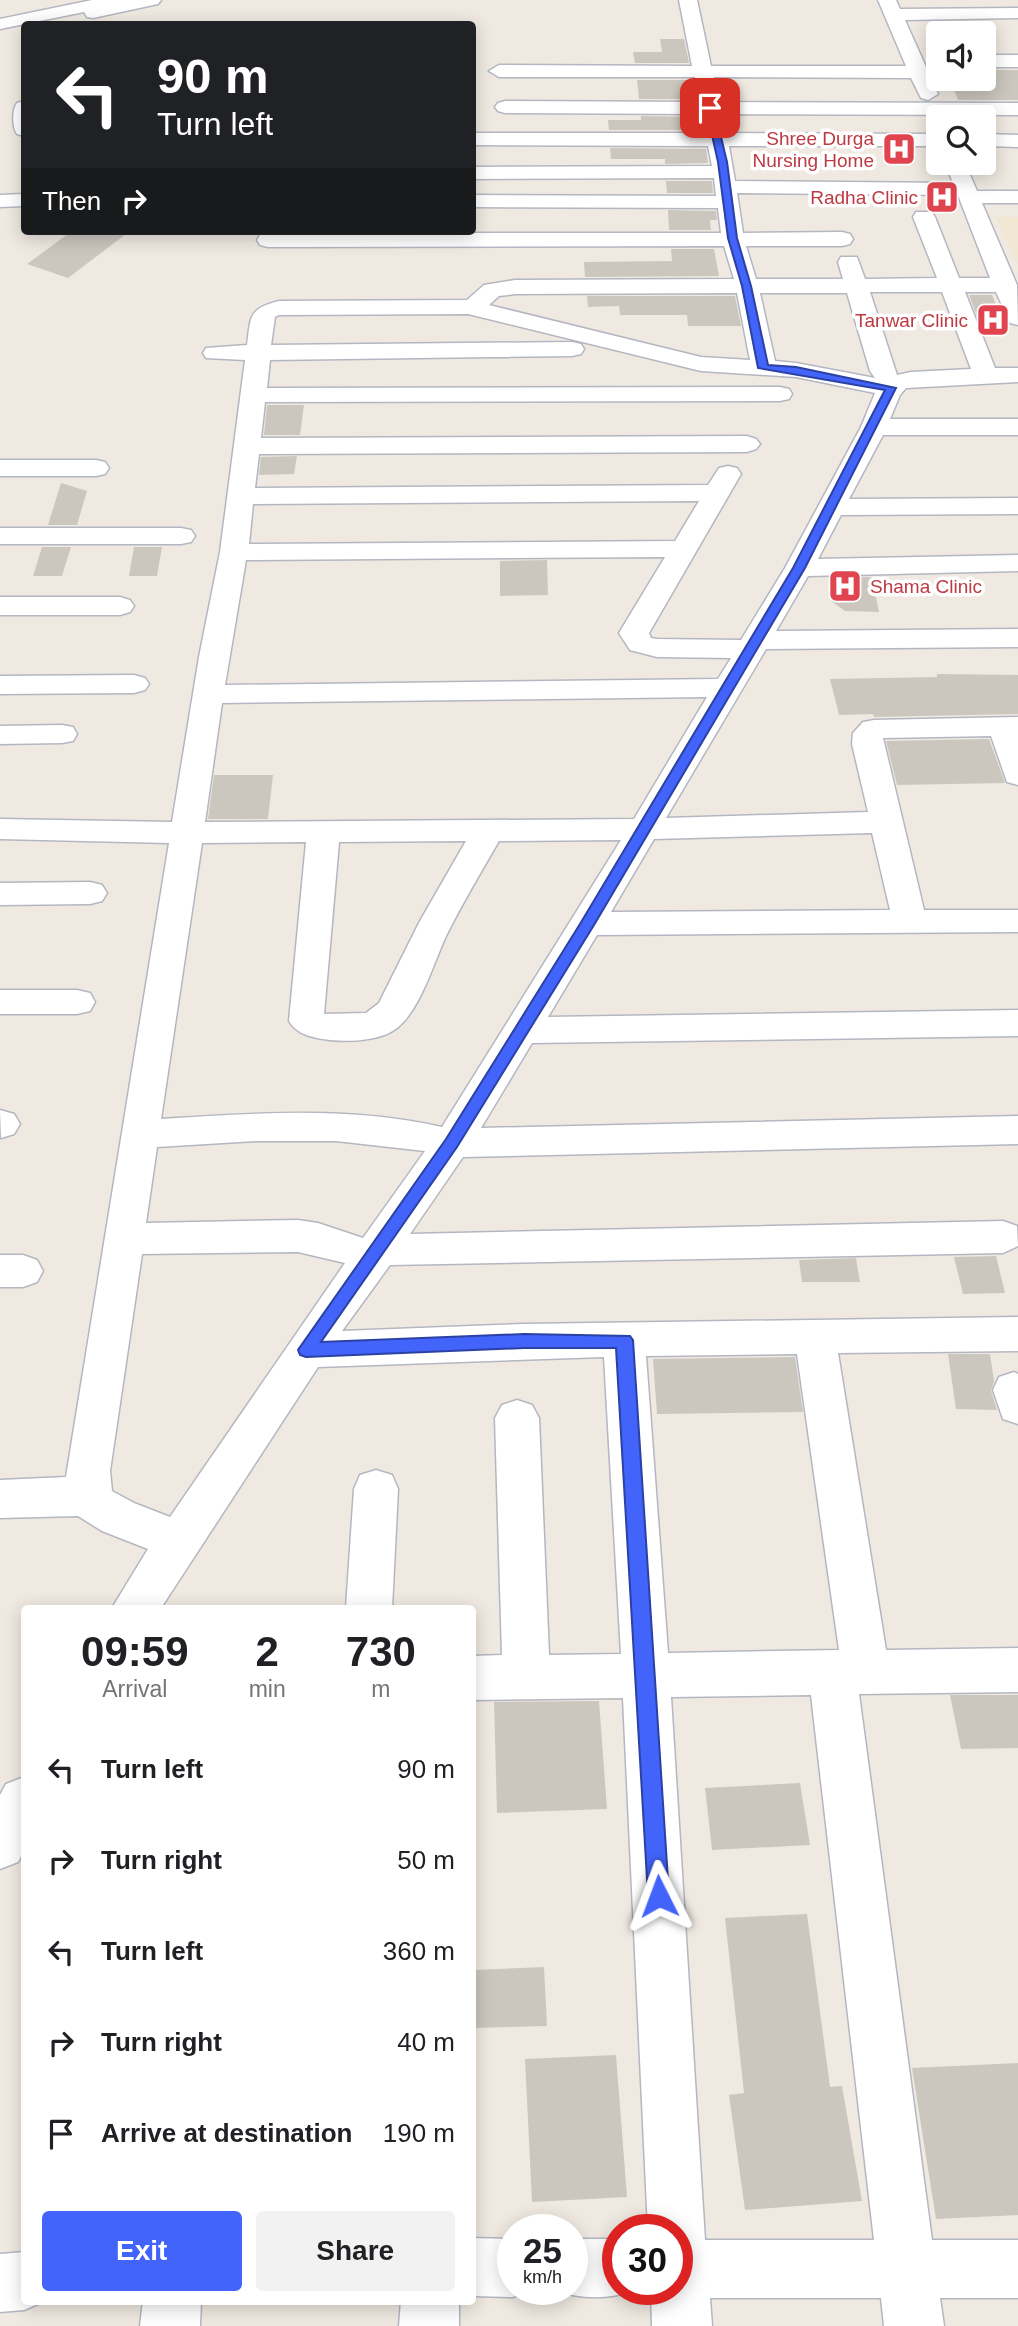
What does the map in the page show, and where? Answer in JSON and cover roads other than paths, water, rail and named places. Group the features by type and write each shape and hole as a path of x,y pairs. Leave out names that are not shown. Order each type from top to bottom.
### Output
{"street":[{"path":"0,24 118,0"},
{"path":"35,18 70,18 152,0"},
{"path":"688,0 717,138 733,238 747,286 764,368"},
{"path":"933,105 924,72 890,7 1018,13"},
{"path":"0,32 21,24"},
{"path":"903,35 926,34"},
{"path":"996,61 1018,61"},
{"path":"499,71 924,72"},
{"path":"807,71 820,108"},
{"path":"996,77 1018,77"},
{"path":"505,107 820,108 926,114"},
{"path":"996,110 1018,108"},
{"path":"476,139 926,140"},
{"path":"996,140 1018,141"},
{"path":"476,173 725,187 968,193 1018,197"},
{"path":"960,175 1018,318"},
{"path":"476,201 725,187"},
{"path":"0,201 21,200"},
{"path":"179,1540 107,1512 95,1504 88,1496 88,1471 208,694 234,552 263,316 272,309 468,307 714,366 796,370 894,386 920,378 1002,375 951,285 924,217"},
{"path":"268,240 733,238 840,232 882,371 894,386"},
{"path":"468,307 484,294 503,288 1006,285"},
{"path":"215,353 578,349 622,346"},
{"path":"796,370 716,493 636,628 636,639 640,643 657,648 1018,638"},
{"path":"137,1605 306,1350 452,1143 587,925 642,828 799,568 894,386"},
{"path":"253,395 779,394"},
{"path":"874,427 1018,427"},
{"path":"246,446 747,444"},
{"path":"0,468 96,468"},
{"path":"241,496 716,493"},
{"path":"830,507 1018,506"},
{"path":"0,536 181,536"},
{"path":"234,552 683,549"},
{"path":"799,568 1018,563"},
{"path":"0,606 120,606"},
{"path":"0,685 134,684"},
{"path":"208,694 726,688"},
{"path":"909,920 868,744 868,733 874,729 1011,726 1018,775"},
{"path":"0,734 62,734"},
{"path":"0,828 186,833 642,828 886,822"},
{"path":"324,830 306,1014 307,1021 323,1028 379,1024 391,1013 429,934 488,830"},
{"path":"0,894 90,893"},
{"path":"587,925 1018,921"},
{"path":"0,1002 77,1002"},
{"path":"522,1030 1018,1023"},
{"path":"140,1134 327,1125 425,1136 452,1143 1018,1130"},
{"path":"124,1239 298,1236 376,1253 1003,1237"},
{"path":"306,1350 524,1341 1018,1334"},
{"path":"815,1337 914,2326"},
{"path":"624,1340 646,1674 676,2214"},
{"path":"517,1418 526,1676"},
{"path":"369,1605 376,1489"},
{"path":"0,1499 88,1496"},
{"path":"476,1678 1018,1670"},
{"path":"0,1844 21,1806"},
{"path":"693,2252 909,2269 1018,2269"},
{"path":"476,2267 497,2268"},
{"path":"0,2283 21,2281"},
{"path":"170,2326 172,2305"},
{"path":"429,2326 430,2305"},
{"path":"681,2305 682,2326"}],"place":[{"name":"Shree Durga Nursing Home","path":"899,149"},
{"name":"Radha Clinic","path":"942,197"},
{"name":"Tanwar Clinic","path":"993,320"},
{"name":"Shama Clinic","path":"845,586"}]}
